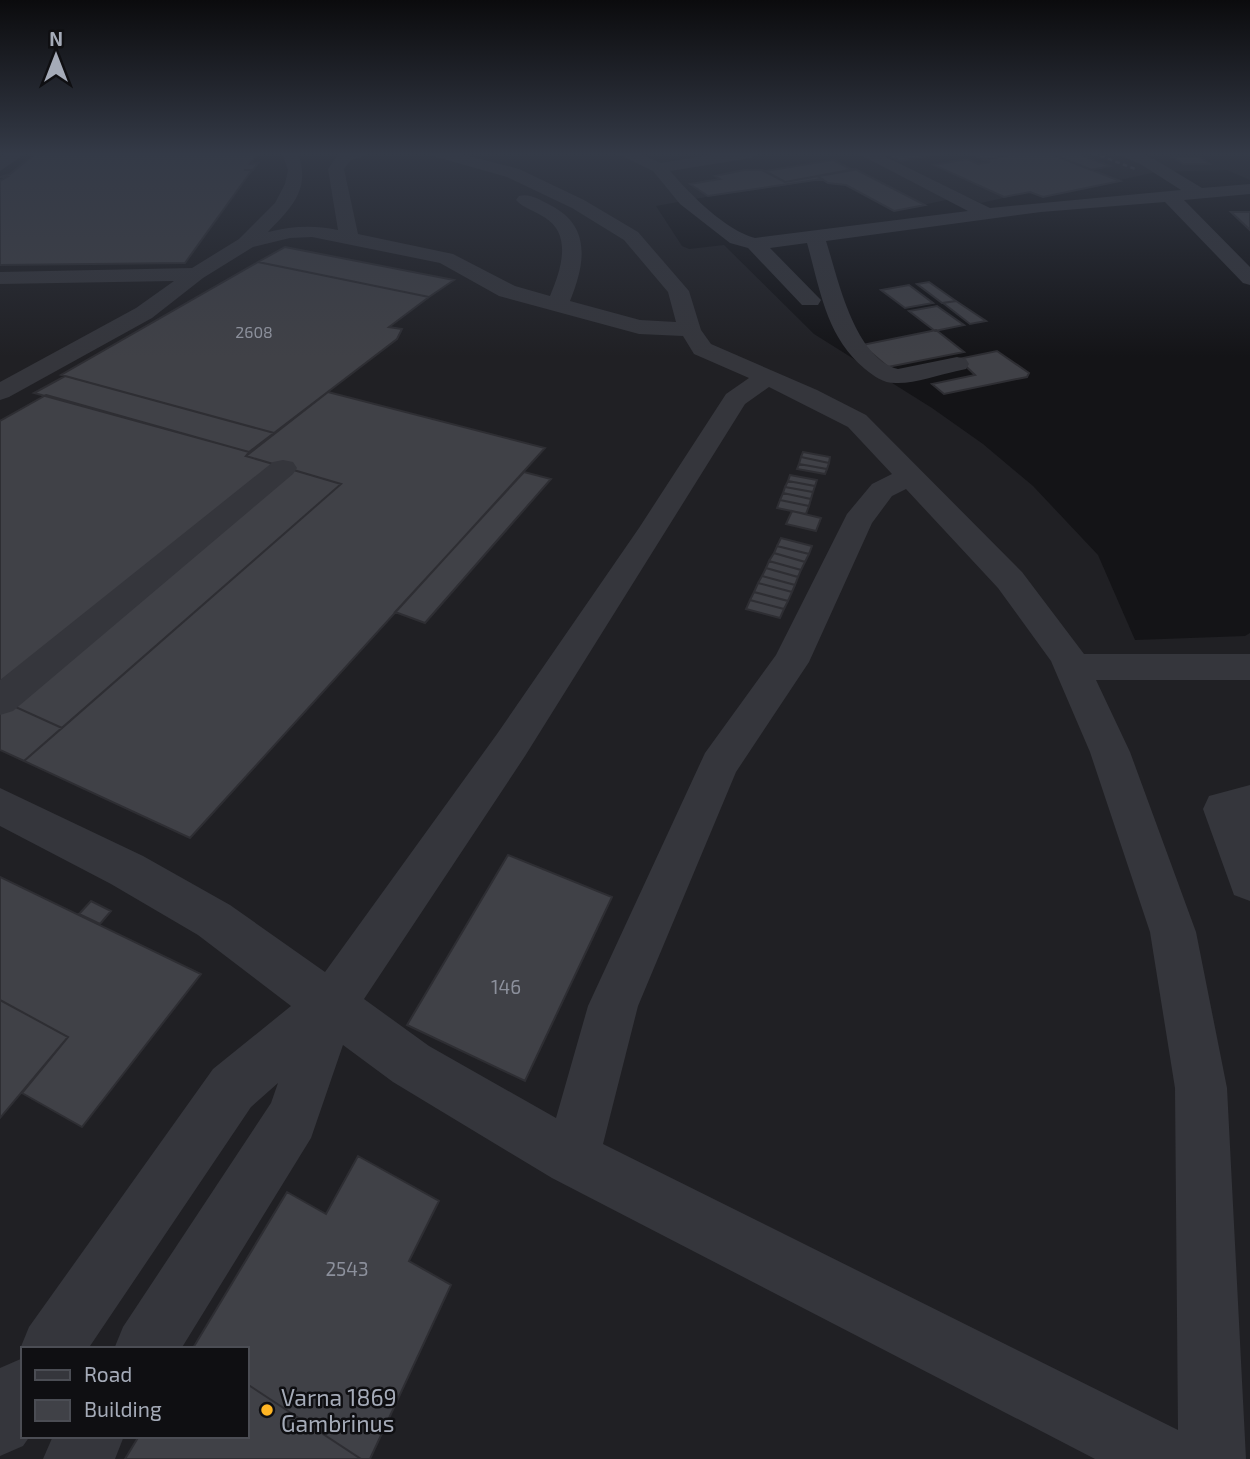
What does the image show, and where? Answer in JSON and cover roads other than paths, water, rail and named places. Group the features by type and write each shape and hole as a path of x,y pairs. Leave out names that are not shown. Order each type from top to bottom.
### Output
{"street":[{"path":"0,392 144,313 196,274 246,243 268,221"},
{"path":"346,221 349,238"},
{"path":"558,303 567,284 571,247 566,226 560,221"},
{"path":"606,221 631,236 678,290 690,330 702,349 768,377 857,421 1010,580 1073,667 1110,752 1173,932 1199,1075 1212,1459"},
{"path":"714,221 737,239 755,244 932,221"},
{"path":"1193,221 1250,279"},
{"path":"246,243 290,232 312,231 349,238 446,258 507,290 639,327 690,330"},
{"path":"1205,233 1229,234"},
{"path":"815,236 836,307 849,340 865,357 886,374 898,376 957,364"},
{"path":"755,244 810,300"},
{"path":"0,278 196,274"},
{"path":"52,1347 233,1088 331,1005 511,745 651,533 735,398 768,377"},
{"path":"0,701 283,468"},
{"path":"572,1158 613,1006 719,764 791,662 858,521 882,490 910,476"},
{"path":"1073,667 1250,667"},
{"path":"1250,803 1224,809 1250,881"},
{"path":"0,806 127,870 214,920 411,1064 572,1158 1164,1459"},
{"path":"146,1347 292,1119 331,1005"},
{"path":"0,1423 21,1393"},
{"path":"77,1459 90,1438"}],"place":[{"name":"Varna 1869 Gambrinus","path":"267,1410"}]}
